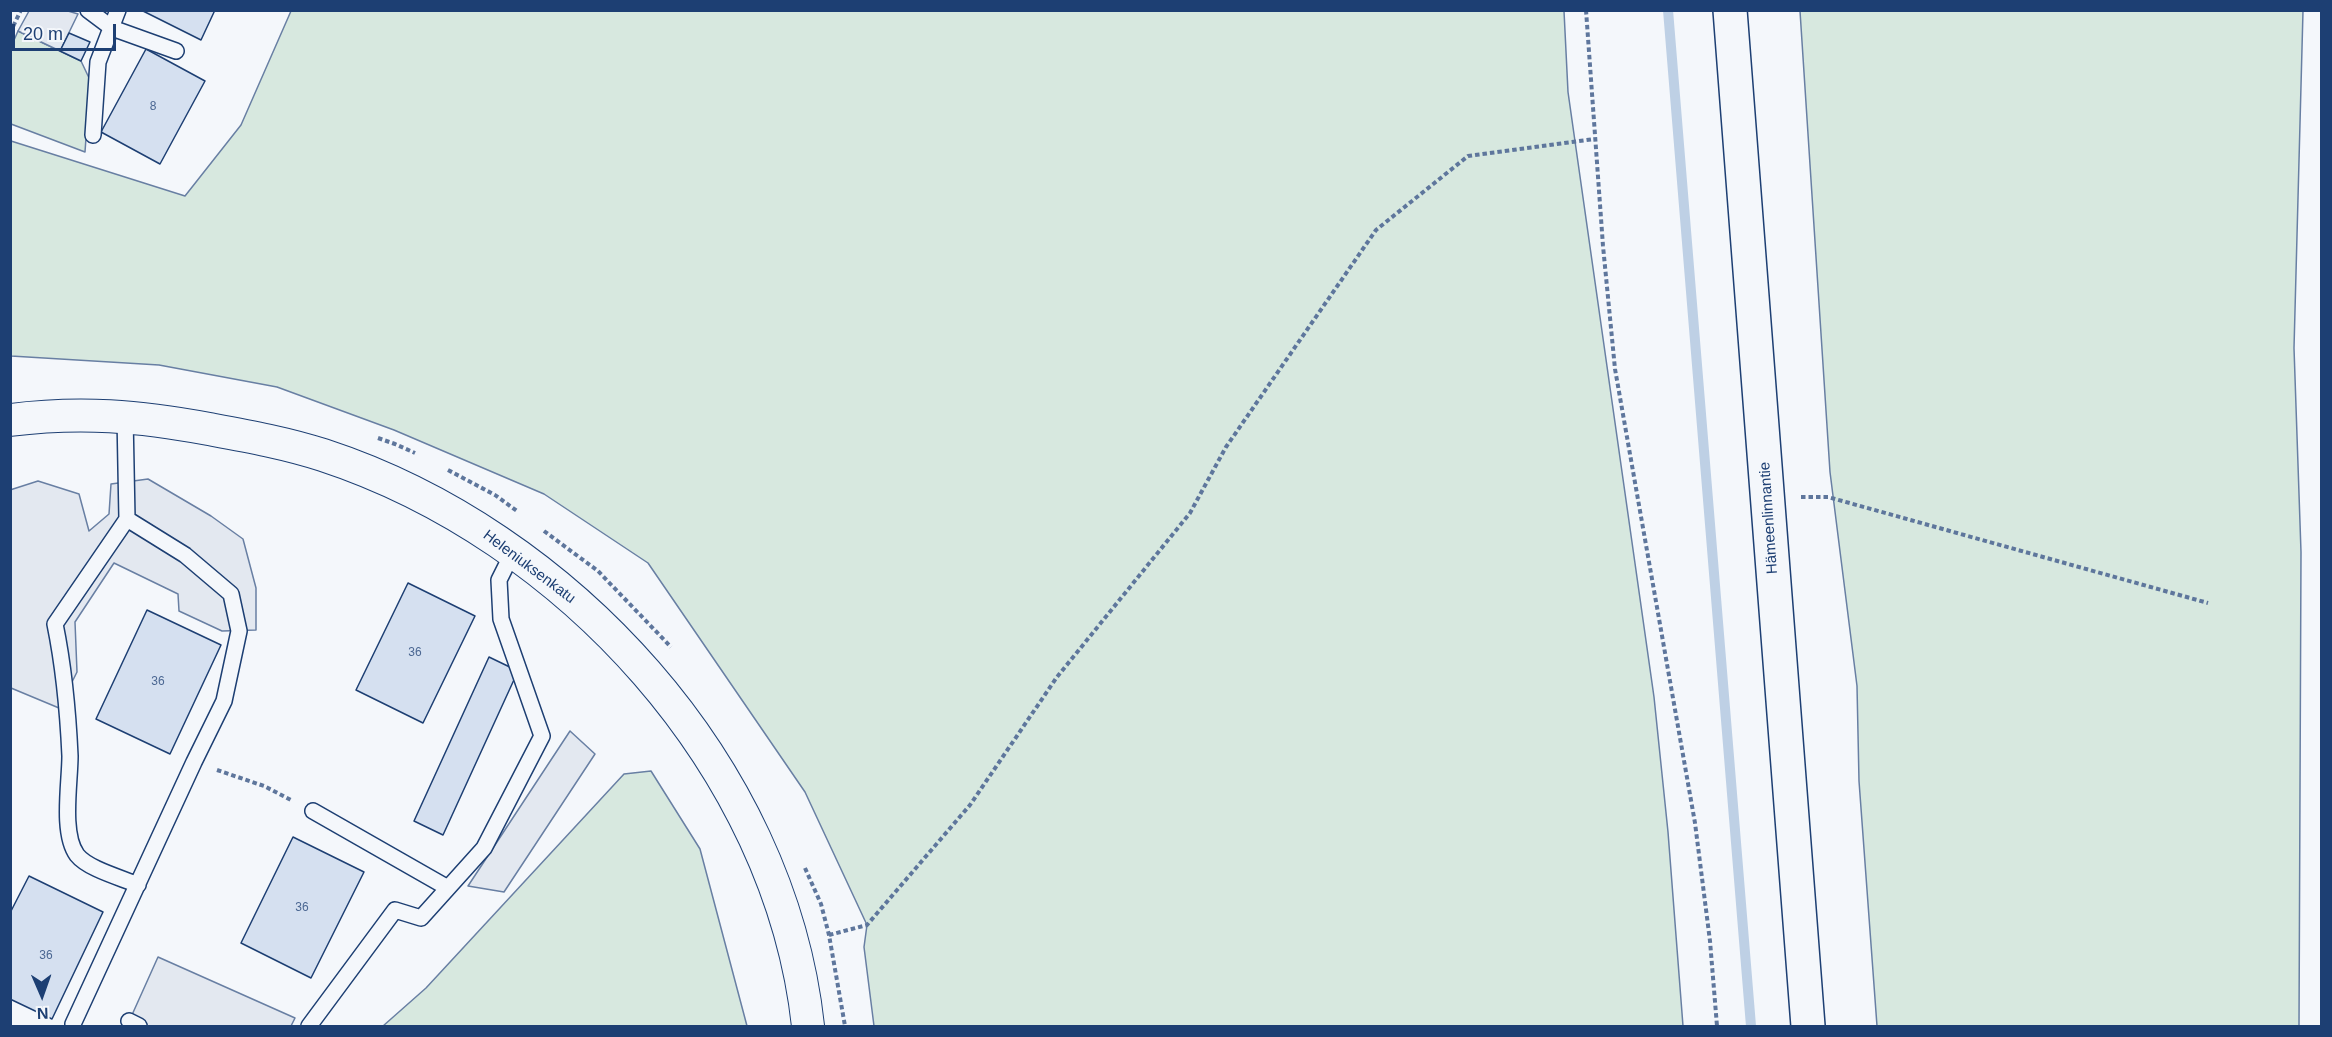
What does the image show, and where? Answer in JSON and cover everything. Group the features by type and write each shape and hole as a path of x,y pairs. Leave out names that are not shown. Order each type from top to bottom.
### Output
{"main road":[{"name":"Hämeenlinnantie","path":"1731,10 1808,1026"}],"street":[{"name":"Heleniuksenkatu","path":"10,420 41,416 96,414 151,418 257,437 322,455 405,490 469,523 513,552 588,612 620,644 683,719 714,763 765,861 786,918 798,966 808,1026"}],"lane":[{"path":"88,10 112,28 176,51"},
{"path":"93,135 98,62 118,10"},
{"path":"125,416 127,519 56,624 62,661 70,757 67,825 77,855 93,866 138,885"},
{"path":"72,1024 224,701 238,631 231,594 185,555 127,519"},
{"path":"309,1026 395,910 421,918 484,848 542,736 501,619 499,580 513,552"},
{"path":"313,811 448,888"}],"path":[{"path":"10,33 21,10"},
{"path":"1587,10 1594,139 1615,369 1695,823 1710,941 1717,1026"},
{"path":"829,935 867,925 970,805 1057,677 1190,513 1226,447 1376,230 1468,156 1594,139"},
{"path":"1768,497 1828,497 2208,603"},
{"path":"227,773 264,786"}],"shaded area":[{"path":"29,11 68,11 78,14 60,51 18,31"},
{"path":"291,11 1564,11 1568,92 1654,697 1668,832 1683,1026 874,1026 864,947 867,925 805,792 648,563 544,494 394,430 277,387 159,365 11,356 11,141 185,196 241,125"},
{"path":"1800,11 2303,11 2294,348 2301,552 2299,1026 1877,1026 1859,781 1857,686 1830,472"},
{"path":"18,31 81,61 90,80 85,152 11,124 11,47"},
{"path":"148,479 211,516 243,539 256,588 256,630 222,631 179,611 178,594 114,563 75,622 77,672 59,708 11,688 10,490 38,481 79,494 89,531 109,514 111,484"},
{"path":"570,731 595,754 504,892 468,886"},
{"path":"651,771 700,849 747,1026 383,1026 426,988 624,774"},
{"path":"158,957 295,1018 291,1026 127,1026"}],"building":[{"path":"141,10 215,10 201,40"},
{"path":"69,33 90,42 81,61 60,51"},
{"path":"146,49 205,81 160,164 101,132"},
{"path":"408,583 475,616 423,723 356,690"},
{"path":"147,610 221,645 170,754 96,719"},
{"path":"489,657 518,671 443,835 414,821"},
{"path":"293,837 364,872 311,978 241,943"},
{"path":"29,876 103,912 52,1019 10,999 10,913"}],"waterway":[{"path":"1668,10 1751,1026"}]}
